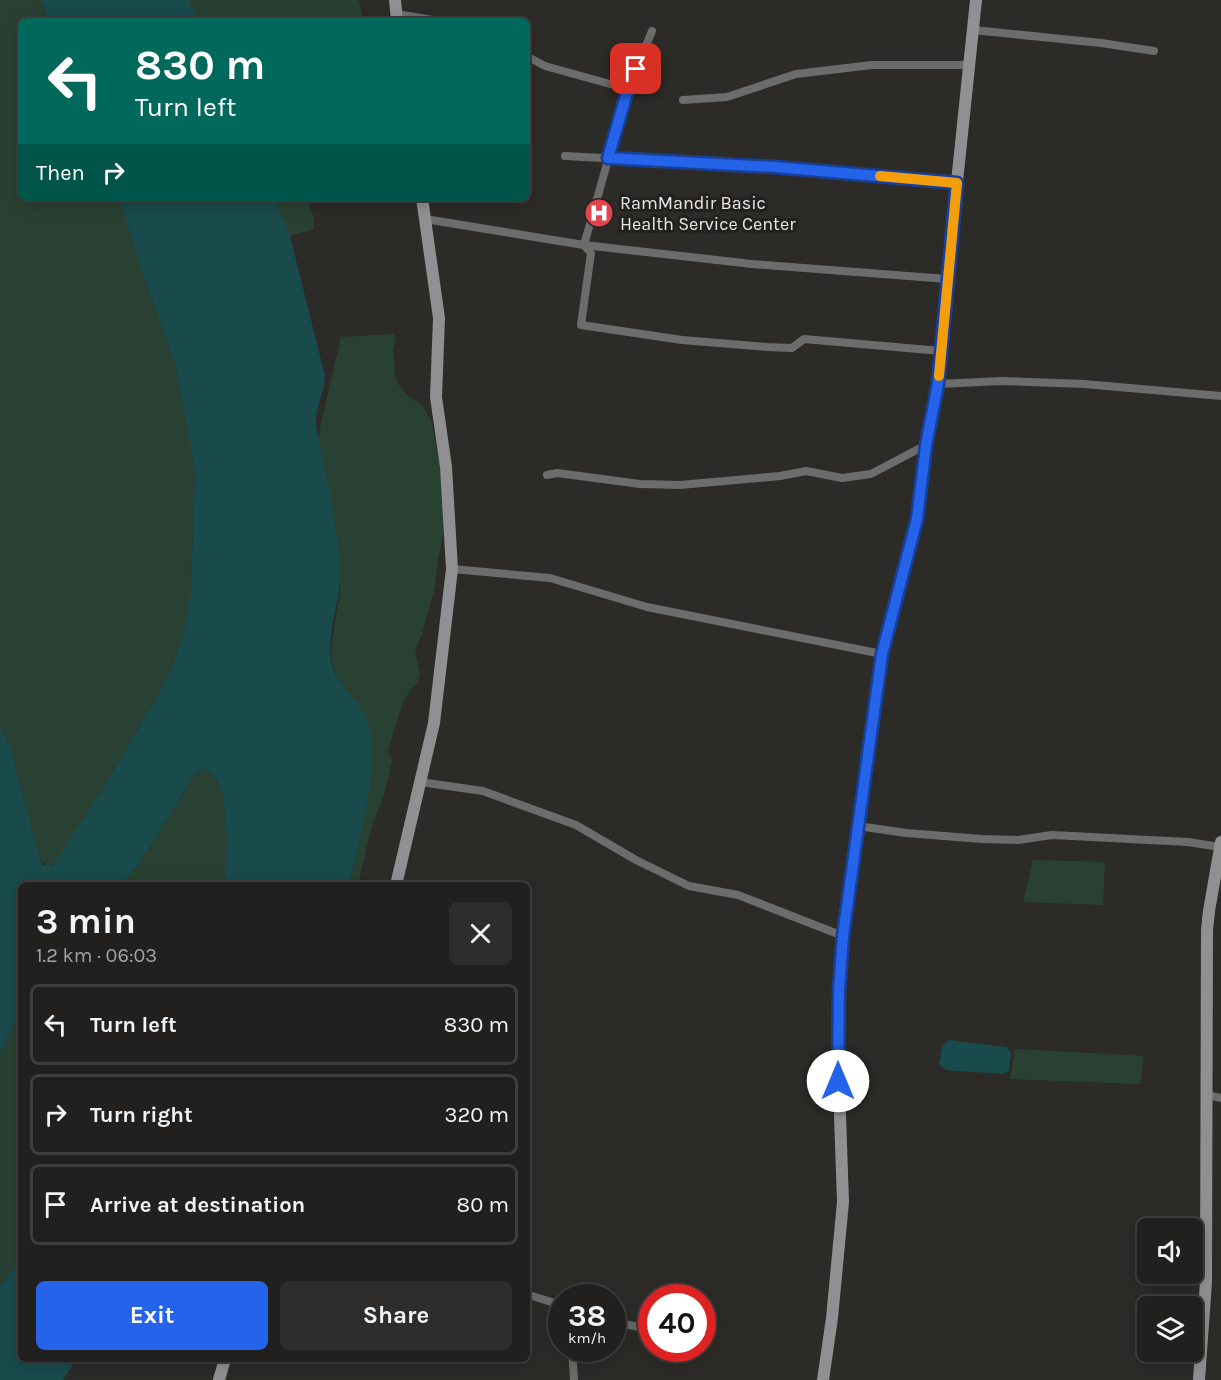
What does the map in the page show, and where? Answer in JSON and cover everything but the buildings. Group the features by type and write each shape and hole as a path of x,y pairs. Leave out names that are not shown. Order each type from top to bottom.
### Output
{"street":[{"path":"395,0 397,18"},
{"path":"823,1380 835,1296 843,1202 838,1069 843,936 882,654 917,519 926,445 938,384 976,0"},
{"path":"973,30 1154,51"},
{"path":"584,245 628,89 652,31"},
{"path":"530,58 545,66 628,89"},
{"path":"683,100 727,96 796,74 872,64 970,65"},
{"path":"565,156 775,167 957,183"},
{"path":"397,882 434,723 452,569 446,467 436,397 439,318 422,201"},
{"path":"425,219 584,245 752,264 947,279"},
{"path":"584,245 591,253 581,325 682,340 767,347 792,348 804,339 941,351"},
{"path":"938,384 1001,381 1084,384 1221,396"},
{"path":"547,475 556,473 640,484 680,484 780,476 806,471 842,478 871,474 926,445"},
{"path":"452,569 550,578 647,607 882,654"},
{"path":"420,782 483,791 576,825 636,860 689,886 738,895 843,936"},
{"path":"858,826 906,833 982,839 1018,840 1052,835 1220,844 1207,930 1206,1282 1199,1380"},
{"path":"1207,1095 1221,1098"},
{"path":"530,1295 548,1301"},
{"path":"219,1380 224,1362"},
{"path":"573,1362 574,1380"}],"green space":[{"path":"0,0 41,0 48,18 18,18 18,201 120,201 176,368 195,471 191,590 183,636 167,679 103,789 56,862 48,866 40,860 11,749 0,727"},
{"path":"189,0 359,0 362,18 198,18"},
{"path":"275,201 307,201 313,216 314,229 290,236"},
{"path":"393,334 396,339 393,349 398,384 408,396 423,406 431,420 441,469 444,531 435,587 415,652 420,674 417,684 410,690 403,702 388,750 392,761 384,795 372,825 359,882 350,882 356,854 337,676 332,664 331,647 340,593 340,571 332,507 318,437 341,337"},
{"path":"202,769 209,770 222,793 227,825 225,882 123,882 140,862 194,775"},
{"path":"1033,860 1105,862 1103,905 1023,902"},
{"path":"18,1015 18,1262 0,1286 0,1054"},
{"path":"1015,1049 1144,1056 1140,1084 1010,1079"}],"water":[{"path":"41,0 189,0 198,18 48,18"},
{"path":"120,201 275,201 290,236 325,376 316,426 334,519 340,575 331,640 331,661 337,677 363,711 371,735 371,777 363,825 350,882 225,882 227,839 223,801 219,785 212,774 202,769 194,775 140,862 123,882 18,882 18,1015 0,1054 0,727 11,749 40,860 43,865 53,865 103,789 167,679 183,636 191,590 195,471 176,368"},
{"path":"949,1040 1007,1047 1011,1053 1009,1070 1003,1074 946,1070 939,1064 942,1046"},
{"path":"18,1262 18,1362 74,1362 63,1380 0,1380 0,1286"}],"slow traffic":[{"path":"880,176 957,183 939,376"}],"place":[{"name":"RamMandir Basic Health Service Center","path":"599,213"}],"route":[{"path":"636,69 608,158 775,167 957,183 938,384 926,445 917,519 882,654 843,936 839,990 838,1081"}]}
